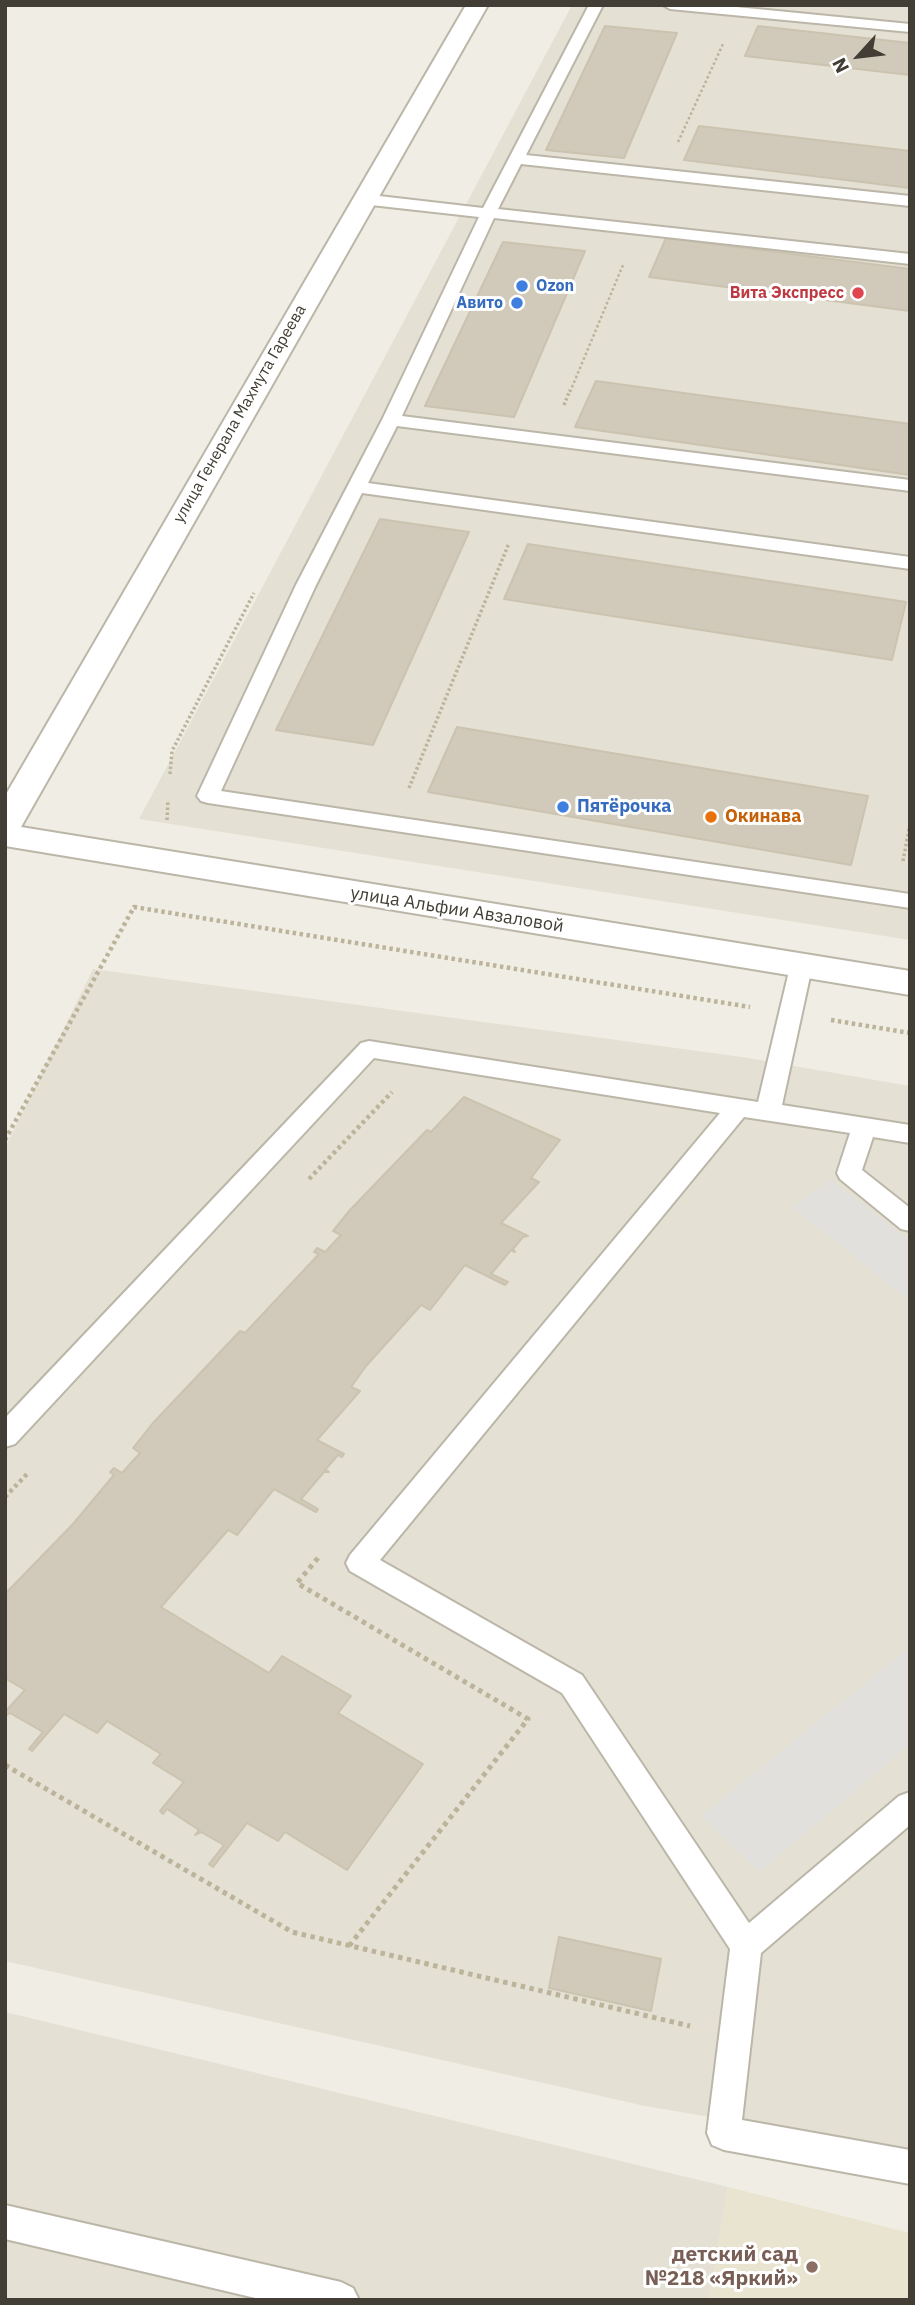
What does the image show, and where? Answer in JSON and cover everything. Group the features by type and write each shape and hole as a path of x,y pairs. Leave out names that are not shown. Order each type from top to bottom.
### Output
{"street":[{"name":"улица Генерала Махмута Гареева","path":"5,825 362,200 477,5"},
{"name":"улица Альфии Авзаловой","path":"5,835 910,983"}],"lane":[{"path":"596,5 489,212 391,421 306,585 208,796 910,901"},
{"path":"670,5 910,28"},
{"path":"517,159 910,201"},
{"path":"362,200 910,259"},
{"path":"391,421 910,486"},
{"path":"357,487 910,563"},
{"path":"768,1112 801,967"},
{"path":"5,1436 369,1049 910,1134"},
{"path":"738,1108 360,1563 572,1684 746,1946 724,2133 910,2167"},
{"path":"864,1126 849,1173 910,1223"},
{"path":"746,1946 910,1806"},
{"path":"5,2222 341,2300"}],"path":[{"path":"663,174 737,12"},
{"path":"549,441 638,229"},
{"path":"394,824 523,510"},
{"path":"5,1140 134,907 910,1033"},
{"path":"303,1186 399,1085"},
{"path":"5,1497 34,1467"},
{"path":"324,1551 297,1583 528,1719 349,1946"},
{"path":"5,1765 292,1932 734,2036"}],"shaded area":[{"path":"572,5 910,5 910,940 139,819"},
{"path":"93,969 742,1057 910,1086 910,2151 645,2106 5,1961 5,1148"},
{"path":"831,1180 910,1241 910,1301 792,1207"},
{"path":"910,1647 910,1744 760,1872 701,1816"},
{"path":"5,2012 728,2187 709,2300 5,2300"},
{"name":"детский сад №218 «Яркий»","path":"728,2187 910,2233 910,2300 709,2300"}],"building":[{"path":"605,26 677,33 624,158 546,150"},
{"path":"758,26 910,43 910,75 745,56"},
{"path":"699,126 910,151 910,188 684,160"},
{"path":"666,238 910,269 910,311 649,277"},
{"path":"503,242 585,251 514,417 425,406"},
{"path":"596,381 910,424 910,475 575,427"},
{"path":"380,519 469,532 373,745 276,730"},
{"path":"528,544 906,602 892,660 504,599"},
{"path":"457,727 868,796 851,865 428,792"},
{"path":"464,1097 560,1140 531,1178 539,1182 501,1223 528,1236 523,1237 513,1249 515,1252 511,1250 491,1274 508,1282 505,1285 465,1265 430,1310 421,1305 366,1366 351,1387 360,1391 317,1440 344,1454 342,1457 338,1455 325,1470 329,1472 324,1472 301,1499 318,1509 316,1512 274,1489 237,1535 228,1530 161,1607 269,1673 282,1656 351,1696 338,1713 423,1764 347,1870 285,1832 278,1841 247,1823 213,1867 209,1864 224,1845 201,1832 195,1835 199,1830 167,1809 163,1814 160,1811 184,1782 153,1763 161,1754 107,1721 97,1733 64,1714 32,1751 29,1749 43,1732 10,1713 5,1716 5,1712 25,1690 5,1678 5,1594 73,1524 114,1475 110,1472 114,1468 122,1473 140,1453 133,1448 153,1423 240,1331 245,1333 319,1254 314,1252 317,1248 325,1252 341,1235 333,1231 350,1210 427,1130 431,1132"},
{"path":"559,1937 661,1959 651,2011 549,1988"}],"place":[{"name":"Ozon","path":"522,286"},
{"name":"Вита Экспресс","path":"858,293"},
{"name":"Авито","path":"517,303"},
{"name":"Пятёрочка","path":"563,807"},
{"name":"Окинава","path":"711,817"},
{"name":"детский сад №218 «Яркий»","path":"812,2267"}]}
